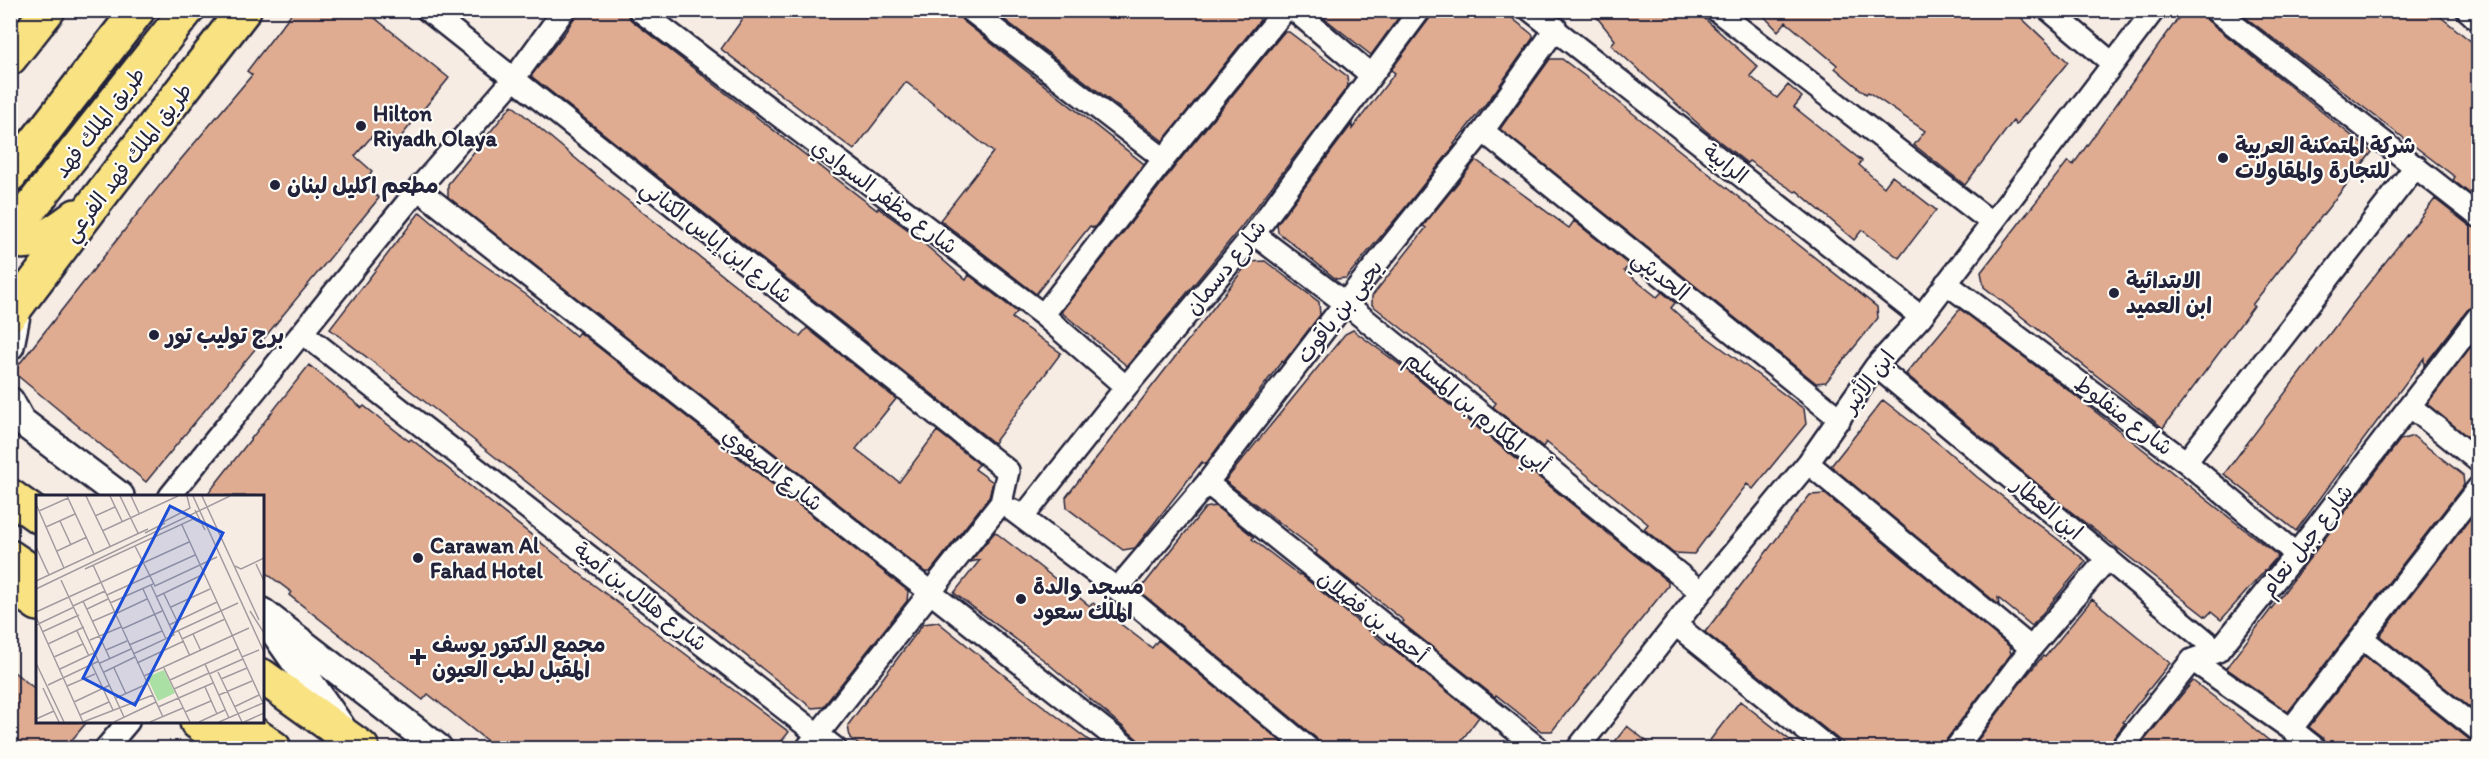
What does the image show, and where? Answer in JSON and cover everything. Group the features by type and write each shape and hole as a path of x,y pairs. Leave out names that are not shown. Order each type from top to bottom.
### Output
{"main road":[{"path":"10,58 48,10"},
{"name":"طريق الملك فهد","path":"10,175 138,10"},
{"name":"طريق الملك فهد","path":"21,238 187,10"},
{"name":"طريق الملك فهد الفرعي","path":"14,310 244,10"},
{"path":"21,238 97,200"},
{"path":"10,496 36,515"},
{"path":"10,556 36,575"},
{"path":"10,584 36,603"},
{"path":"264,677 355,743"},
{"path":"198,723 233,748"},
{"path":"238,723 274,748"}],"street":[{"name":"شارع ابن إياس الكناني","path":"427,10 1008,471 1001,503"},
{"path":"171,495 304,334 418,189 513,80 564,10"},
{"name":"شارع مظفر السوادي","path":"639,10 1043,315 1126,387"},
{"path":"970,10 1164,159"},
{"path":"1043,315 1164,159 1285,10"},
{"path":"1293,10 1371,75"},
{"name":"شارع دسمان","path":"1023,517 1126,387 1254,234 1420,10"},
{"name":"الرابية","path":"1530,10 1556,28 1921,317"},
{"path":"1716,10 1992,223"},
{"path":"2049,10 2112,63"},
{"name":"ابن الأثير","path":"1578,748 1701,592 1808,463 1876,366 1921,317 2154,10"},
{"path":"2215,10 2478,216"},
{"path":"2467,10 2478,20"},
{"name":"يحيى بن ياقوت","path":"1117,590 1207,483 1345,303 1483,131 1556,28"},
{"name":"الحديثي","path":"1483,131 1840,419"},
{"path":"2186,462 2416,166"},
{"name":"شارع الصفوي","path":"418,189 1128,748"},
{"name":"أبي المكارم بن المسلم","path":"1254,234 1345,303 1701,592"},
{"name":"شارع منفلوط","path":"1946,283 2186,462 2296,554"},
{"path":"10,346 14,310"},
{"name":"شارع جبل نعام","path":"2218,651 2296,554 2478,316"},
{"name":"شارع هلال بن أمية","path":"304,334 813,742 835,748"},
{"name":"ابن العطار","path":"1876,366 2218,651"},
{"path":"10,400 21,421 119,495"},
{"path":"2410,406 2478,461"},
{"path":"1808,463 2031,648"},
{"name":"أحمد بن فضلان","path":"1207,483 1538,748"},
{"path":"2291,729 2478,488"},
{"path":"813,742 1001,503 1023,517 1117,590 1308,748"},
{"path":"1956,748 2031,648 2108,558"},
{"path":"264,616 438,748"},
{"path":"264,617 355,743"},
{"path":"1676,625 1828,748"},
{"path":"2362,638 2478,730"},
{"path":"2122,748 2192,660 2218,651"},
{"path":"2192,660 2315,748"},
{"path":"106,748 127,723"}],"building":[{"path":"294,10 365,10 449,78 390,150 372,136 355,156 372,171 362,184 379,198 146,482 13,372 171,171 252,75 247,71"},
{"path":"579,10 625,10 631,20 877,210 878,208 907,229 966,280 969,275 1017,312 1012,318 1061,353 994,443 531,76 566,31"},
{"path":"749,10 958,10 962,20 1144,164 1094,228 1090,226 1036,294 940,220 993,152 906,82 854,150 721,49"},
{"path":"992,10 1256,10 1260,20 1163,141"},
{"path":"1314,10 1404,10 1371,55"},
{"path":"1433,10 1502,10 1533,35 1533,38 1495,92 1404,209 1346,278 1336,279 1278,232 1277,224 1352,124 1352,129 1395,73 1391,70 1430,18"},
{"path":"1591,10 1695,10 1758,67 1750,76 1777,98 1788,85 1802,97 1794,107 1862,161 1859,165 1884,187 1892,176 1936,210 1899,258 1862,230 1854,240 1797,191 1795,192 1749,161 1747,163 1705,130 1611,45 1615,40"},
{"path":"1758,10 2013,10 2068,62 2016,125 2013,121 1965,185 1914,145 1925,131 1868,92 1866,94 1835,68 1837,65 1786,22 1778,31"},
{"path":"2184,10 2203,10 2207,20 2372,152 2252,305 2254,306 2163,428 1984,287 1981,272 2068,161 2073,165"},
{"path":"2236,10 2432,10 2478,47 2478,200 2453,180 2455,177"},
{"path":"1284,32 1289,32 1347,76 1348,86 1242,226 1127,366 1061,312"},
{"path":"1550,59 1562,59 1606,92 1877,307 1878,318 1826,382 1816,383 1500,129"},
{"path":"512,105 593,173 800,336 807,328 896,399 856,449 899,482 937,431 979,464 975,469 993,482 989,497 930,572 925,572 448,197 448,184"},
{"path":"1476,160 1569,228 1574,221 1629,265 1624,271 1657,297 1662,292 1675,303 1671,308 1689,324 1804,409 1806,424 1753,489 1747,484 1694,554 1673,553 1644,529 1648,524 1546,442 1543,447 1493,407 1496,403 1372,305 1372,296 1426,228 1423,226"},
{"path":"2435,199 2470,226 2478,228 2478,304 2468,309 2424,366 2424,358 2296,531 2224,474 2346,312"},
{"path":"420,212 473,257 528,296 576,336 579,332 908,591 907,601 823,707 812,708 330,329"},
{"path":"1265,261 1319,302 1320,315 1283,363 1282,361 1205,465 1202,462 1135,548 1123,550 1067,508 1066,497 1249,262"},
{"path":"1960,309 2073,394 2278,556 2221,620 2211,612 2206,617 2065,507 1906,374"},
{"path":"1353,330 1408,371 1668,582 1668,586 1552,731 1541,731 1496,695 1495,697 1402,623 1404,621 1358,584 1357,586 1316,554 1317,551 1225,481 1345,334"},
{"path":"2478,337 2478,445 2427,404"},
{"path":"309,365 362,408 364,406 409,441 411,439 594,585 789,732 776,748 496,748 428,694 423,700 289,595 291,592 264,572 264,495 207,495"},
{"path":"1883,400 1977,477 2086,561 2032,626 1998,598 1999,605 1831,466"},
{"path":"2413,436 2463,475 2464,485 2288,712 2226,668 2400,440"},
{"path":"1825,494 2009,646 2011,654 1946,740 1944,748 1849,748 1705,632 1810,495"},
{"path":"1215,506 1254,537 1252,539 1300,574 1479,717 1456,748 1320,748 1316,738 1139,591 1205,508"},
{"path":"2478,508 2478,714 2380,636"},
{"path":"995,532 1090,606 1093,603 1152,648 1158,640 1289,748 1148,748 1045,661 954,593 980,560 970,562"},
{"path":"2092,599 2170,663 2123,722 2125,723 2112,740 2110,748 1972,748 2018,686"},
{"path":"938,622 1099,748 863,748 850,738 848,725 923,624"},
{"path":"2364,656 2470,740 2478,742 2478,748 2331,748 2327,745 2323,738 2309,727"},
{"path":"10,669 36,689 36,723 86,723 65,748 10,748"},
{"path":"2193,681 2239,716 2278,748 2138,748"},
{"path":"1740,701 1800,748 1704,748"},
{"path":"1627,726 1655,748 1610,748"}],"place":[{"name":"Hilton Riyadh Olaya","path":"361,126"},
{"name":"شركة المتمكنة العربية للتجارة والمقاولات","path":"2223,158"},
{"name":"مطعم اكليل لبنان","path":"275,185"},
{"name":"الابتدائية ابن العميد","path":"2114,293"},
{"name":"برج توليب تور","path":"154,335"},
{"name":"Carawan Al Fahad Hotel","path":"418,558"},
{"name":"مسجد والدة الملك سعود","path":"1021,599"},
{"name":"مجمع الدكتور يوسف المقبل لطب العيون","path":"418,657"}]}
